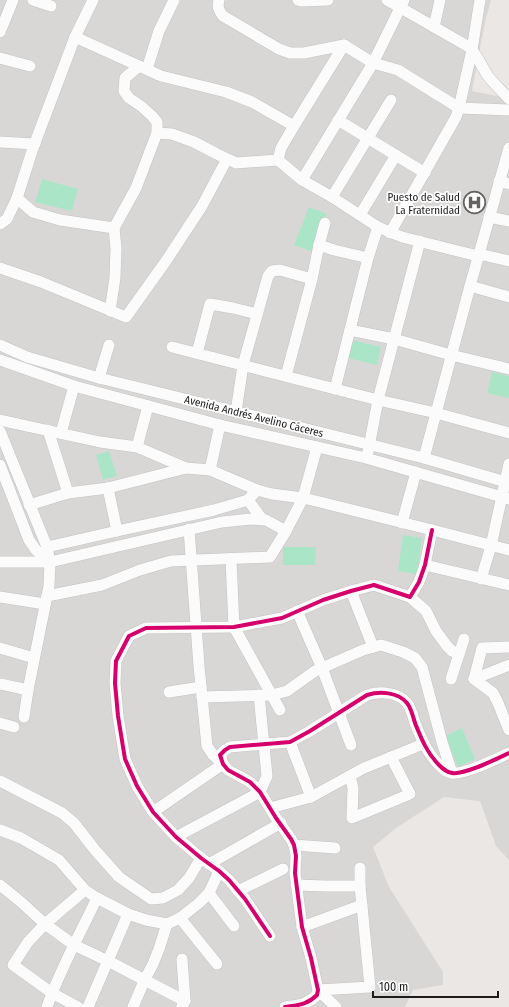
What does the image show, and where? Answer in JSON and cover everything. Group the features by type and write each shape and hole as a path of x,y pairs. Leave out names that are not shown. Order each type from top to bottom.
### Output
{"street":[{"path":"0,32 13,0"},
{"path":"33,0 51,6"},
{"path":"0,224 7,220 17,198 35,144 75,37 93,0"},
{"path":"219,0 219,11 223,16 279,49 290,53 304,53 344,45 373,63 398,70 459,108 509,110"},
{"path":"298,0 328,0"},
{"path":"387,0 402,4 434,27 472,50 480,61 487,75 509,99"},
{"path":"434,27 440,0"},
{"path":"390,232 456,117 472,50 480,0"},
{"path":"110,311 115,278 116,248 114,228 136,188 157,133 157,122 141,106 129,98 124,91 124,78 143,68 172,1"},
{"path":"302,180 373,63 402,4"},
{"path":"75,37 161,76 226,92 252,102 294,126"},
{"path":"278,160 281,148 344,45"},
{"path":"0,58 30,66"},
{"path":"332,197 390,100"},
{"path":"338,120 425,172"},
{"path":"157,133 172,134 194,142 236,163 278,160 302,180 332,197 378,227 420,241 509,261"},
{"path":"0,142 35,144"},
{"path":"424,458 489,216 504,183 509,148"},
{"path":"360,215 396,155"},
{"path":"0,268 41,282 126,317 166,261 202,206 227,159"},
{"path":"17,198 33,212 60,220 114,228"},
{"path":"489,216 509,221"},
{"path":"286,376 312,279 325,223"},
{"path":"335,389 368,258 378,227"},
{"path":"366,458 378,400 420,241"},
{"path":"319,245 368,258"},
{"path":"236,412 244,365 268,276 272,271 280,270 312,279"},
{"path":"470,286 509,297"},
{"path":"197,353 210,304 257,314"},
{"path":"350,330 394,339 509,369"},
{"name":"Avenida Andrés Avelino Cáceres","path":"0,345 28,357 99,378 424,458 507,483"},
{"path":"99,378 109,345"},
{"path":"172,346 509,433"},
{"name":"Avenida Andrés Avelino Cáceres","path":"0,360 74,386 220,425 366,458 505,498"},
{"path":"60,433 74,386"},
{"path":"138,447 148,406"},
{"path":"0,420 100,442 138,447 186,468 210,470 257,490 272,494 303,498 509,550"},
{"path":"210,470 220,425"},
{"path":"48,430 68,493"},
{"path":"0,431 47,547 50,562 49,586 34,658 24,717"},
{"path":"0,597 46,600 102,585 140,570 170,561 270,557 286,531 303,498 317,447"},
{"path":"481,579 505,498 509,464"},
{"path":"0,465 29,540 36,550 50,562"},
{"path":"29,505 68,493 108,488 186,468"},
{"path":"402,523 416,472"},
{"path":"108,488 117,531"},
{"path":"47,547 214,510 248,500 257,490"},
{"path":"248,500 262,519"},
{"path":"0,562 50,562 222,522 262,519 286,531"},
{"path":"189,529 201,692 207,746 213,756 228,770 250,782 260,792 276,818 292,839 294,846 296,856 296,885 302,926 311,958 318,995 312,1001 300,1006 285,1007"},
{"path":"410,597 419,582 425,564 432,530"},
{"path":"231,559 234,627 280,710"},
{"path":"425,564 509,585"},
{"path":"270,936 245,899 229,880 176,837 153,812 137,786 125,759 118,716 115,683 116,661 130,636 146,628 234,627 282,618 324,600 374,585 410,597 426,611 436,631 446,646 452,651 458,653"},
{"path":"351,591 372,647"},
{"path":"297,611 322,668 350,745"},
{"path":"451,679 458,653 464,639"},
{"path":"169,692 201,692 259,696 272,695 287,691 315,671 363,650 381,645 403,652 415,658 422,667 452,773"},
{"path":"474,679 482,648 509,647"},
{"path":"0,648 34,658"},
{"path":"474,679 509,665"},
{"path":"474,679 493,692 509,730"},
{"path":"0,684 28,690"},
{"path":"222,764 220,755 230,747 290,742 339,714 367,695 374,693 387,693 399,696 407,704 424,744 435,762 446,771 452,773 462,773 509,754"},
{"path":"176,837 260,792 267,776 259,696"},
{"path":"0,723 14,727"},
{"path":"290,742 311,797"},
{"path":"270,808 311,797 364,768 424,744"},
{"path":"350,776 353,788 352,818 410,794 391,757"},
{"path":"153,812 222,764"},
{"path":"0,781 62,813 74,823 95,850 119,876 151,898 163,898 178,890 205,861 281,823"},
{"path":"0,830 21,838 59,860 85,890 97,898 128,914 146,920 167,924 180,918 209,893 219,871"},
{"path":"294,846 335,848"},
{"path":"318,990 370,987 360,886 360,868"},
{"path":"238,891 283,869"},
{"path":"0,885 45,924 74,945 145,980 184,1004"},
{"path":"296,885 360,886"},
{"path":"78,1007 52,993 13,965 28,942 45,924 85,890"},
{"path":"209,893 234,926"},
{"path":"47,1007 74,945 97,898"},
{"path":"302,926 362,905"},
{"path":"88,1007 128,914"},
{"path":"180,918 217,964"},
{"path":"133,1007 153,964 167,924"},
{"path":"182,959 184,1004"},
{"path":"318,990 336,1007"}],"shaded area":[{"path":"0,0 491,0 485,22 472,91 509,98 509,860 496,846 480,801 444,797 396,828 373,847 389,887 443,972 443,985 413,990 405,1007 0,1007"}],"green space":[{"path":"42,179 78,189 72,211 35,202"},
{"path":"309,207 327,214 313,252 294,245"},
{"path":"352,340 381,347 377,365 348,358"},
{"path":"492,372 509,376 509,398 487,393"},
{"path":"109,451 117,476 103,480 96,455"},
{"path":"403,535 422,538 417,574 398,571"},
{"path":"283,547 316,547 315,565 283,565"},
{"path":"462,728 475,759 458,767 445,736"}],"cycle path":[{"path":"270,936 245,899 229,880 176,837 153,812 137,786 125,759 118,716 115,683 116,661 129,636 146,628 234,627 282,618 323,600 374,585 410,597 419,582 425,565 432,530"},
{"path":"285,1007 310,1001 317,995 318,990 302,927 295,873 296,856 294,845 260,792 250,782 228,770 223,764 220,755 230,747 290,742 367,695 377,693 388,693 403,699 407,703 428,750 446,771 452,773 465,772 509,753"}],"place":[{"name":"Puesto de Salud La Fraternidad","path":"475,203"}]}
